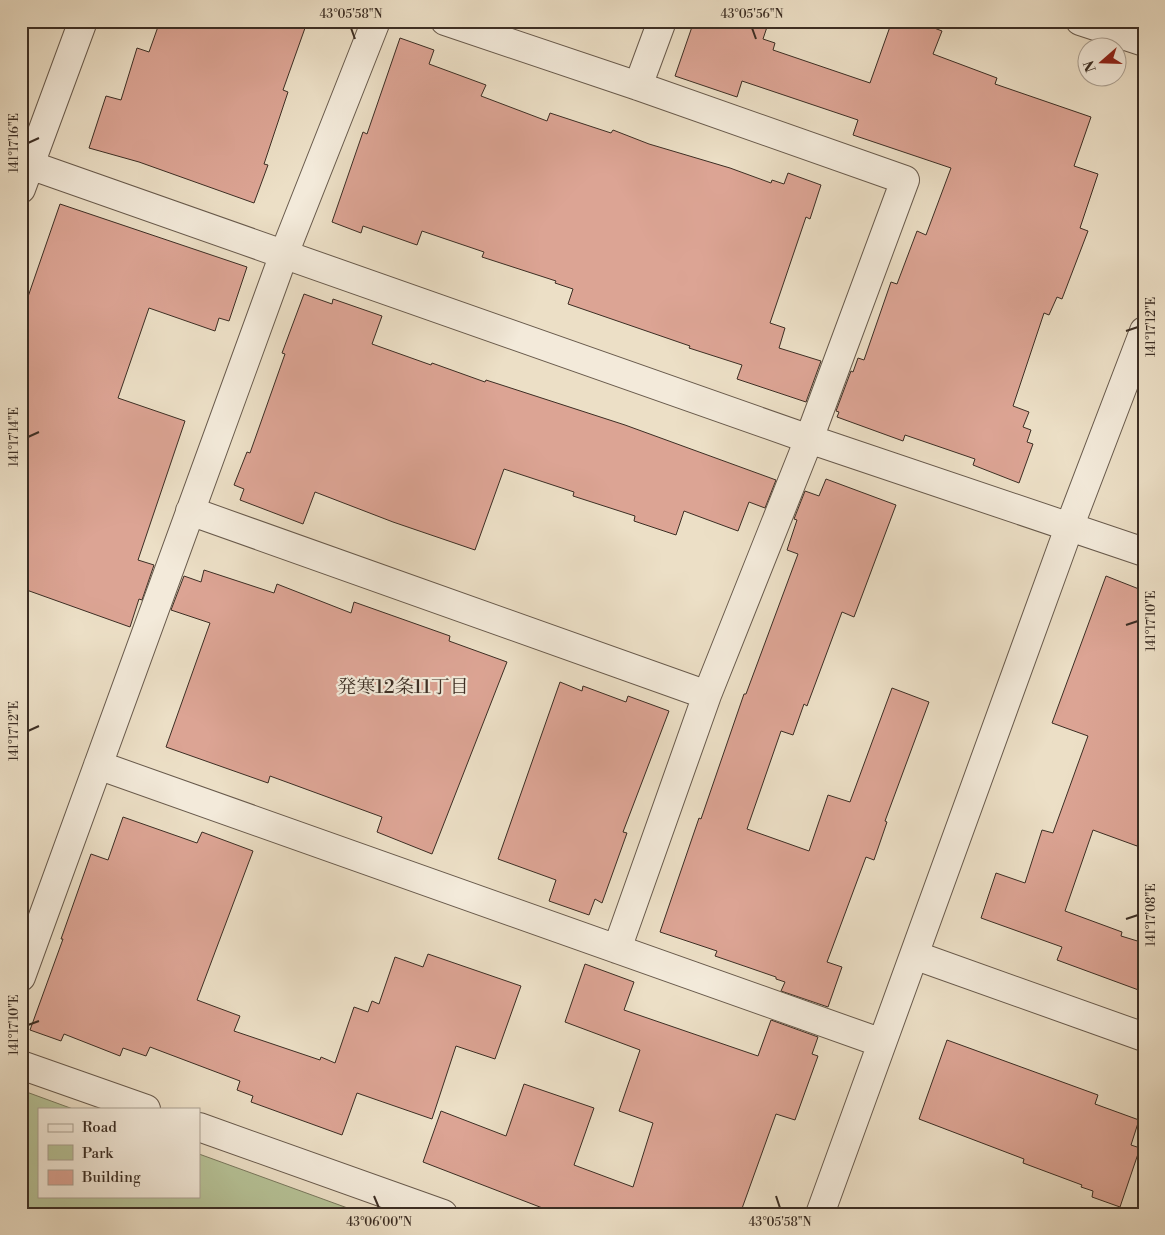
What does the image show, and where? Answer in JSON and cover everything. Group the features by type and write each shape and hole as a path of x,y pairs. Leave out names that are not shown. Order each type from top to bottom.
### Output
{"street":[{"path":"83,21 26,177 284,254 809,439 1070,525 1144,552"},
{"path":"21,977 284,254 376,21"},
{"path":"445,21 906,180 809,439 707,695 617,949"},
{"path":"638,86 662,21"},
{"path":"1080,21 1144,42"},
{"path":"820,1214 1070,525 1144,331"},
{"path":"190,511 707,695"},
{"path":"98,765 882,1043"},
{"path":"914,955 1144,1037"},
{"path":"21,1065 143,1108"},
{"path":"200,1128 443,1214"}],"green space":[{"path":"21,1090 70,1108 38,1108 38,1198 200,1198 200,1154 364,1214 21,1214"}],"building":[{"path":"160,21 286,21 305,28 283,90 288,92 264,164 268,165 254,203 139,162 89,148 106,96 121,100 137,48 149,52"},
{"path":"694,21 769,21 763,39 775,43 773,50 870,83 892,21 916,21 942,31 933,54 997,78 995,84 1091,117 1074,166 1098,174 1080,228 1088,231 1062,299 1057,297 1049,315 1044,313 1013,406 1029,412 1023,427 1031,430 1027,442 1033,444 1019,483 973,465 975,459 905,435 903,441 837,417 839,412 836,411 851,371 853,372 858,358 864,360 891,282 897,284 917,231 926,235 951,168 853,135 858,120 742,81 737,97 675,76"},
{"path":"400,38 434,50 429,64 486,85 481,96 547,121 550,113 611,133 613,130 649,144 730,168 771,183 772,180 784,184 788,173 821,185 810,219 806,217 770,323 785,328 779,348 821,361 806,402 737,379 742,365 568,304 573,289 555,283 556,281 482,257 484,252 422,231 417,245 363,226 361,233 332,222 363,132 367,134"},
{"path":"60,204 247,267 229,321 219,318 215,331 149,308 118,398 185,421 138,560 154,565 142,600 139,599 130,627 21,588 21,317"},
{"path":"304,294 332,304 333,299 382,316 372,344 431,365 432,363 485,382 486,380 625,425 776,480 765,508 749,502 738,531 684,511 676,535 634,521 635,516 573,496 574,492 504,469 475,550 393,522 315,492 303,524 240,500 244,489 234,485 247,452 250,453 285,354 282,353"},
{"path":"826,479 896,505 854,617 842,612 807,706 804,704 793,735 781,731 747,829 809,851 828,795 850,802 892,688 929,702 885,821 887,822 874,860 866,857 827,962 842,967 828,1007 781,991 785,982 776,979 776,977 715,956 717,951 660,932 744,694 746,694 798,554 787,550 797,520 794,519 805,491 819,496"},
{"path":"204,570 274,593 277,584 351,613 354,602 450,636 449,641 507,662 432,854 377,832 382,817 270,776 268,783 166,747 210,623 171,610 184,576 201,582"},
{"path":"1106,576 1144,591 1144,828 1137,846 1093,830 1065,911 1122,932 1121,936 1144,943 1144,992 1057,960 1062,947 981,918 996,873 1025,883 1042,830 1053,833 1088,736 1052,723"},
{"path":"560,682 582,691 583,686 626,702 628,696 669,711 623,832 627,833 602,903 595,899 589,915 549,901 556,880 498,859"},
{"path":"123,817 197,843 202,832 253,851 197,1000 240,1016 234,1031 320,1060 321,1057 335,1063 354,1007 368,1012 372,1001 379,1004 395,957 423,967 428,954 521,986 495,1059 456,1046 432,1119 357,1093 342,1135 251,1102 253,1096 237,1090 240,1081 150,1047 146,1056 123,1048 120,1056 64,1034 61,1041 30,1030 91,854 108,860"},
{"path":"585,964 634,982 624,1010 758,1056 771,1020 818,1037 812,1054 818,1056 795,1120 776,1114 740,1214 558,1214 423,1162 441,1111 506,1136 524,1084 594,1108 574,1165 633,1187 653,1123 619,1111 640,1050 565,1022"},
{"path":"947,1040 1098,1095 1095,1104 1139,1120 1131,1145 1140,1148 1120,1207 1092,1197 1093,1191 1081,1187 1082,1185 1023,1163 1024,1159 919,1119"}],"district":[{"name":"発寒12条11丁目","path":"403,687"}]}
